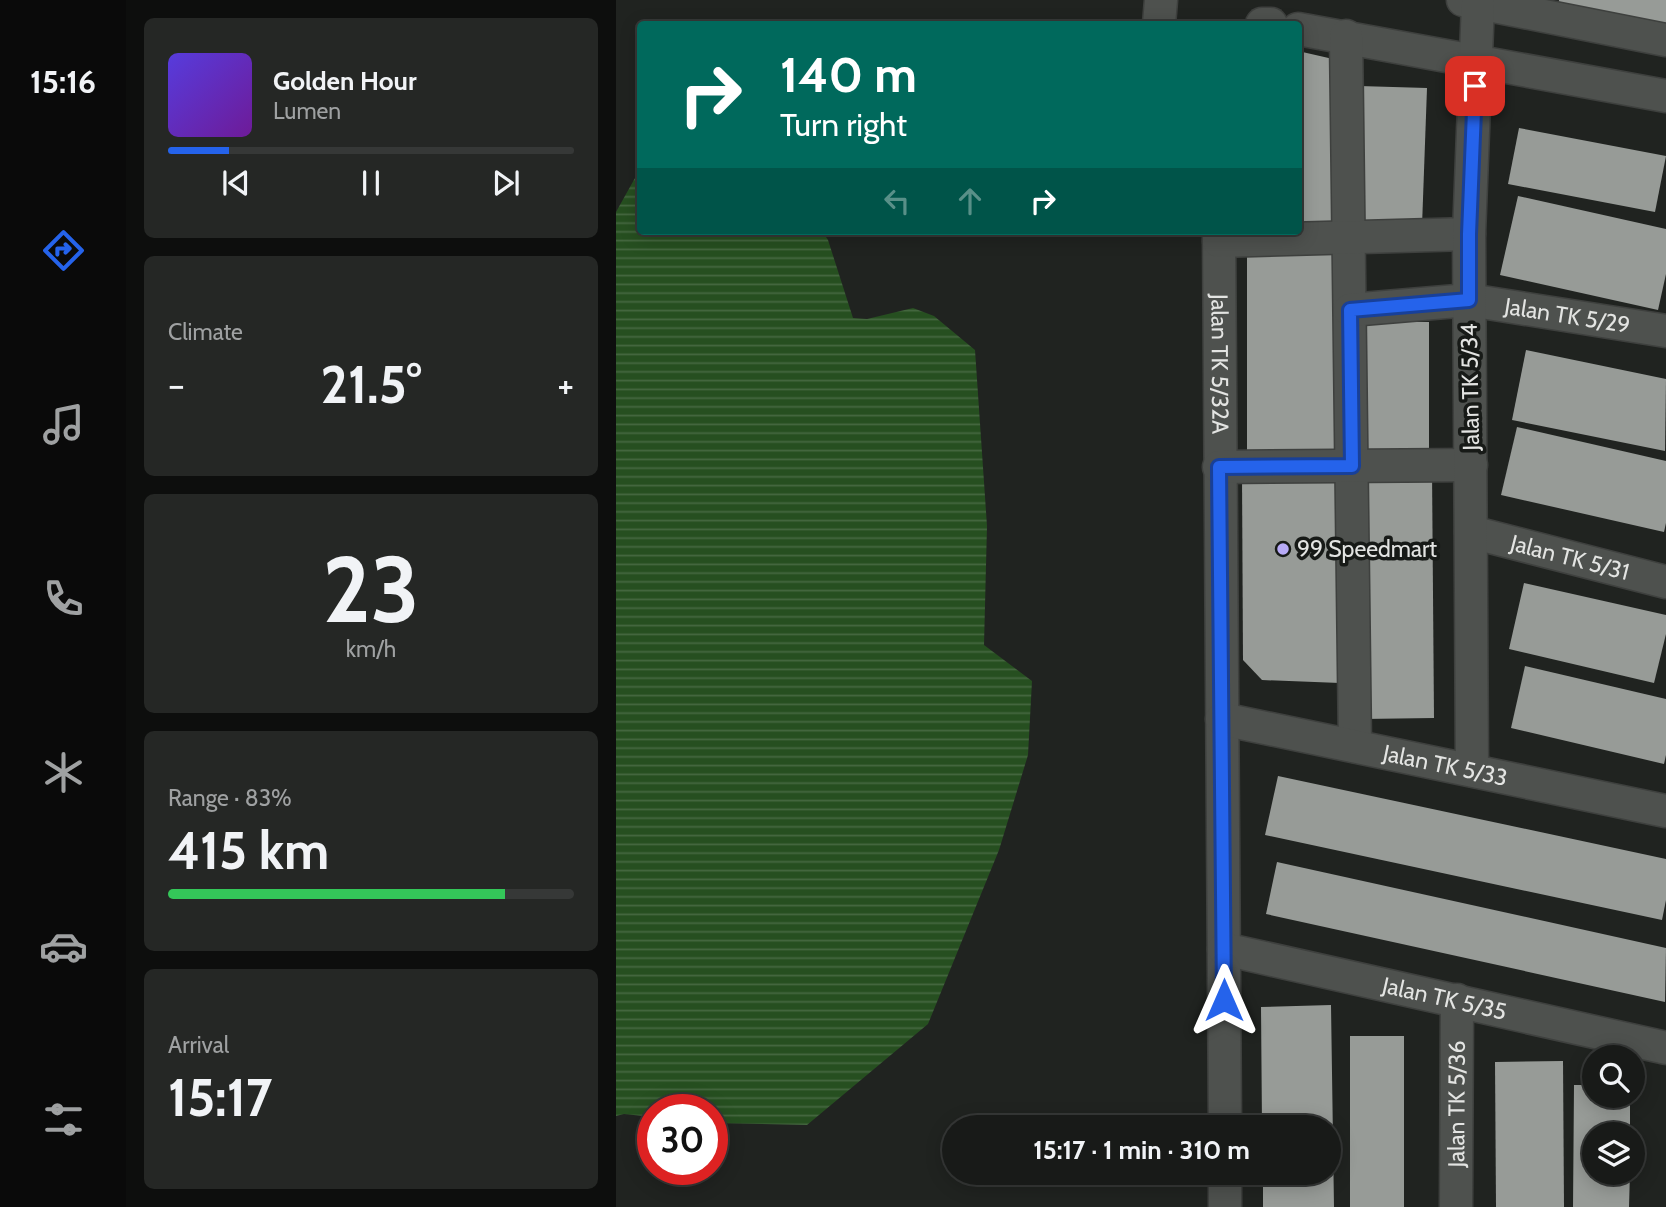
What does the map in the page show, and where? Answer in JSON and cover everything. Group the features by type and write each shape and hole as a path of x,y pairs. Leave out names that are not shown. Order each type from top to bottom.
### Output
{"street":[{"path":"1159,21 1161,0"},
{"path":"1470,2 1666,40"},
{"name":"Jalan TK 5/34","path":"1470,2 1476,61 1469,234 1472,771"},
{"path":"1302,30 1666,96"},
{"path":"1346,36 1355,747"},
{"path":"1219,236 1469,234"},
{"name":"Jalan TK 5/32A","path":"1219,236 1225,1115"},
{"name":"Jalan TK 5/29","path":"1350,310 1469,300 1666,331"},
{"path":"1219,467 1471,465"},
{"name":"Jalan TK 5/31","path":"1471,532 1666,582"},
{"name":"Jalan TK 5/33","path":"1222,719 1666,811"},
{"name":"Jalan TK 5/35","path":"1224,949 1666,1048"},
{"name":"Jalan TK 5/36","path":"1455,1207 1457,1000"},
{"path":"1225,1185 1225,1207"}],"shaded area":[{"path":"637,174 637,235 825,235 853,318 867,319 913,308 934,316 975,350 987,526 984,645 1032,681 1028,755 999,850 928,1024 807,1125 728,1123 728,1094 637,1094 637,1115 616,1116 616,212"}],"building":[{"path":"1559,0 1666,0 1666,23 1558,7"},
{"path":"1302,52 1333,59 1336,229 1302,230"},
{"path":"1359,86 1427,88 1422,226 1354,225"},
{"path":"1519,128 1666,156 1655,212 1508,184"},
{"path":"1518,196 1666,229 1666,274 1658,310 1500,275"},
{"path":"1337,248 1337,457 1247,458 1247,249"},
{"path":"1359,322 1429,322 1429,452 1358,453"},
{"path":"1526,350 1666,379 1665,451 1512,420"},
{"path":"1517,427 1666,461 1664,532 1501,495"},
{"path":"1432,470 1434,718 1363,719 1361,471"},
{"path":"1242,474 1340,476 1340,683 1262,680 1243,660"},
{"path":"1524,583 1666,615 1666,634 1654,683 1509,649"},
{"path":"1525,666 1666,699 1664,764 1511,728"},
{"path":"1278,776 1666,859 1666,900 1662,920 1265,835"},
{"path":"1277,862 1666,948 1665,1002 1266,914"},
{"path":"1331,1005 1333,1115 1262,1115 1261,1007"},
{"path":"1350,1036 1404,1036 1404,1207 1350,1207"},
{"path":"1563,1061 1564,1207 1496,1207 1495,1062"},
{"path":"1574,1085 1582,1085 1582,1108 1630,1108 1630,1122 1582,1122 1582,1185 1630,1185 1629,1207 1573,1207"},
{"path":"1263,1185 1334,1185 1334,1207 1263,1207"}],"place":[{"name":"99 Speedmart","path":"1283,549"}],"route":[{"path":"1224,1000 1219,467 1352,466 1350,310 1469,300 1475,86"}]}
